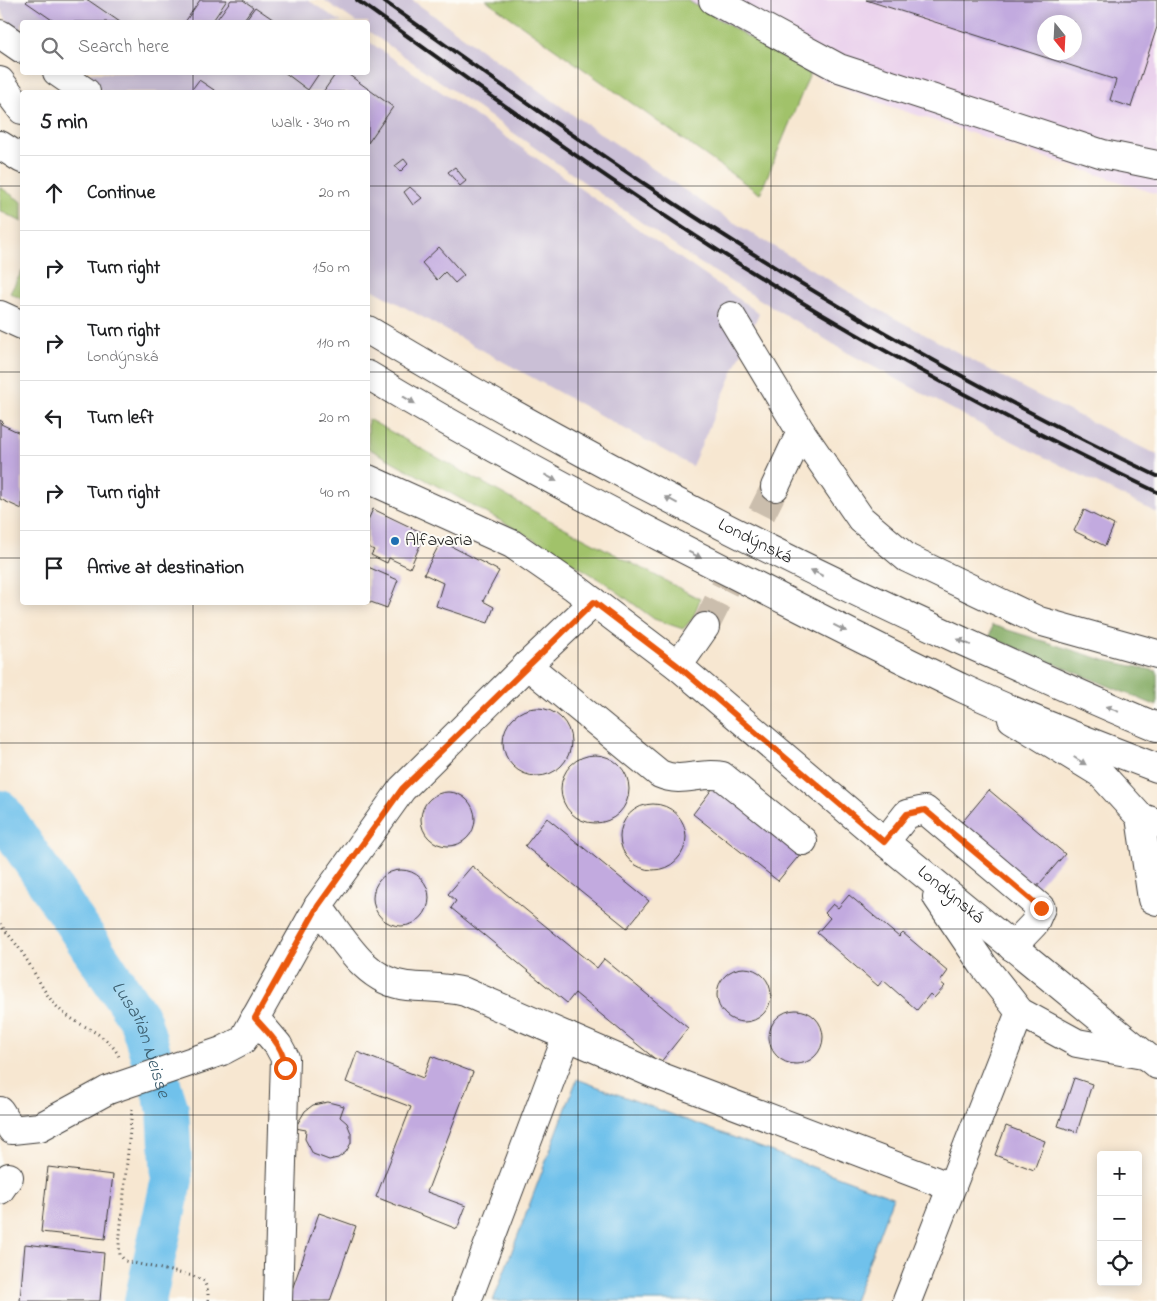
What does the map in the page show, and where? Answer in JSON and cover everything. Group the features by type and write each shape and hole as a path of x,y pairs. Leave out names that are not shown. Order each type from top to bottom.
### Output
{"main road":[{"path":"727,4 839,68 1103,154 1157,165"},
{"path":"0,34 20,48"},
{"path":"61,75 83,90"},
{"path":"0,81 20,107"},
{"path":"0,98 20,113"},
{"path":"0,145 20,158"},
{"path":"0,315 20,324"},
{"path":"731,316 801,432 861,519 907,558 1039,621 1157,654"},
{"name":"Londýnská","path":"370,331 470,392 701,516 874,601 1105,706 1157,727"},
{"name":"Londýnská","path":"370,375 450,424 687,550 964,689 1071,735 1157,768"},
{"path":"775,488 801,432"},
{"name":"Londýnská","path":"370,480 512,544 594,602 678,666 884,842 1151,1060"},
{"path":"0,1111 12,1130 40,1127 108,1090 222,1051 243,1040 318,906 402,789 527,665 594,602"},
{"path":"678,666 705,627"},
{"path":"527,665 660,774 672,779 713,774 722,776 803,841"},
{"path":"964,689 1100,773 1149,820 1152,899 1157,901"},
{"path":"884,842 907,814 925,810 1041,908 1034,924 1012,947"},
{"path":"921,872 983,966 1020,1012 1077,1043 1151,1060"},
{"path":"318,906 375,976 406,986 452,988 465,992 654,1074 951,1187"},
{"path":"907,1301 1020,1012"},
{"path":"255,1018 278,1045 285,1058 278,1301"},
{"path":"467,1301 567,1036"}],"path":[{"path":"125,1261 193,1276 204,1281 208,1291 208,1301"}],"shaded area":[{"path":"0,0 308,0 338,20 20,20 20,34 10,26 0,8"},
{"path":"324,0 412,0 573,115 720,214 874,307 1027,390 1157,455 1157,513 1000,435 848,353 695,260 370,32 370,20 353,20"},
{"path":"687,0 1157,0 1157,194 889,106 810,74"},
{"path":"370,42 759,313 692,466 370,288 370,90 101,90 78,75 370,75"}],"green space":[{"path":"486,0 687,0 810,74 760,194"},
{"path":"0,187 20,201 20,221 0,211"},
{"path":"20,275 20,298 10,293"},
{"path":"370,420 548,519 700,599 693,618 683,629 654,619 604,582 521,532 370,449"},
{"path":"992,625 1104,660 1157,671 1157,706 990,637"}],"water":[{"path":"577,1079 893,1197 854,1301 493,1301"}],"building":[{"path":"28,0 88,0 117,20 52,20 26,2"},
{"path":"200,0 227,0 213,20 186,20"},
{"path":"231,0 243,0 253,7 243,20 216,20"},
{"path":"866,0 1157,0 1157,27 1131,107 1110,100 1116,80 1054,60 1082,60 1082,15 1037,15 1037,55"},
{"path":"255,7 274,20 245,20"},
{"path":"288,75 318,75 308,90"},
{"path":"335,75 349,75 370,90 324,90"},
{"path":"199,80 214,90 192,90"},
{"path":"370,90 393,107 370,140"},
{"path":"404,159 408,164 400,172 395,166"},
{"path":"455,167 466,181 460,186 448,172"},
{"path":"410,187 422,198 413,205 404,192"},
{"path":"439,247 464,275 455,283 445,272 437,280 422,263"},
{"path":"0,420 3,422 1,424 20,433 20,508 0,499"},
{"name":"Alfavaria","path":"373,509 425,534 410,568 389,558 387,563 371,555 374,550 370,548 370,516"},
{"path":"1084,510 1114,525 1105,546 1074,531"},
{"path":"441,541 499,571 483,601 494,607 488,623 436,606 443,583 424,574"},
{"path":"370,568 398,580 387,608 370,602"},
{"path":"537,708 550,711 561,718 568,729 571,742 568,755 561,766 550,773 537,776 524,773 513,766 506,755 503,742 506,729 513,718 524,711"},
{"path":"595,755 608,758 619,765 626,776 629,789 626,802 619,813 608,820 595,823 582,820 571,813 564,802 561,789 564,776 571,765 582,758"},
{"path":"716,784 802,852 778,881 693,814"},
{"path":"989,790 1065,854 1035,889 959,826"},
{"path":"443,792 453,792 463,796 471,804 475,819 471,834 463,842 453,846 443,846 433,842 425,834 421,824 421,814 425,804 433,796"},
{"path":"653,804 666,807 676,814 683,824 686,837 683,850 676,860 666,867 653,870 640,867 630,860 623,850 620,837 623,824 630,814 640,807"},
{"path":"547,818 649,901 627,928 525,846"},
{"path":"472,866 597,968 604,959 688,1028 660,1063 575,993 567,1003 451,908 456,901 448,894"},
{"path":"401,870 412,872 421,878 427,887 429,898 427,909 421,918 412,924 401,926 390,924 381,918 375,909 373,898 375,887 381,878 390,872"},
{"path":"849,895 899,937 903,933 948,971 940,982 945,986 934,998 930,994 917,1010 883,980 878,986 817,933 830,918 825,913 833,904 838,908"},
{"path":"739,968 749,968 763,976 769,985 771,995 769,1005 763,1014 749,1022 739,1022 729,1017 722,1010 717,1000 717,990 722,980 729,973"},
{"path":"796,1010 806,1012 815,1018 821,1027 823,1037 821,1047 815,1056 806,1062 796,1064 786,1062 777,1056 771,1047 769,1037 771,1027 777,1018 786,1012"},
{"path":"357,1052 423,1078 431,1056 473,1072 427,1192 466,1206 457,1229 376,1197 411,1107 346,1082"},
{"path":"1074,1078 1092,1084 1077,1132 1058,1126"},
{"path":"328,1102 344,1106 340,1117 347,1123 351,1133 351,1143 346,1152 338,1158 329,1160 313,1154 305,1139 306,1130 295,1128 305,1111 313,1105"},
{"path":"1006,1126 1045,1141 1034,1170 995,1155"},
{"path":"48,1167 113,1175 105,1239 41,1232"},
{"path":"319,1213 356,1226 330,1301 288,1301"},
{"path":"25,1244 104,1253 100,1301 20,1301"}],"waterway":[{"name":"Lusatian Neisse","path":"0,811 140,1020 168,1110 172,1179 145,1301"}],"tunnel":[{"path":"705,627 775,487"}],"railway":[{"path":"357,0 623,188 768,282 876,346 987,407 1157,492"},
{"path":"382,0 594,150 777,269 883,332 991,392 1157,476"}],"place":[{"name":"Alfavaria","path":"395,541"}],"route":[{"path":"285,1068 285,1058 278,1045 255,1018 318,906 402,789 594,602 678,666 884,842 907,814 925,810 1041,908"}]}
